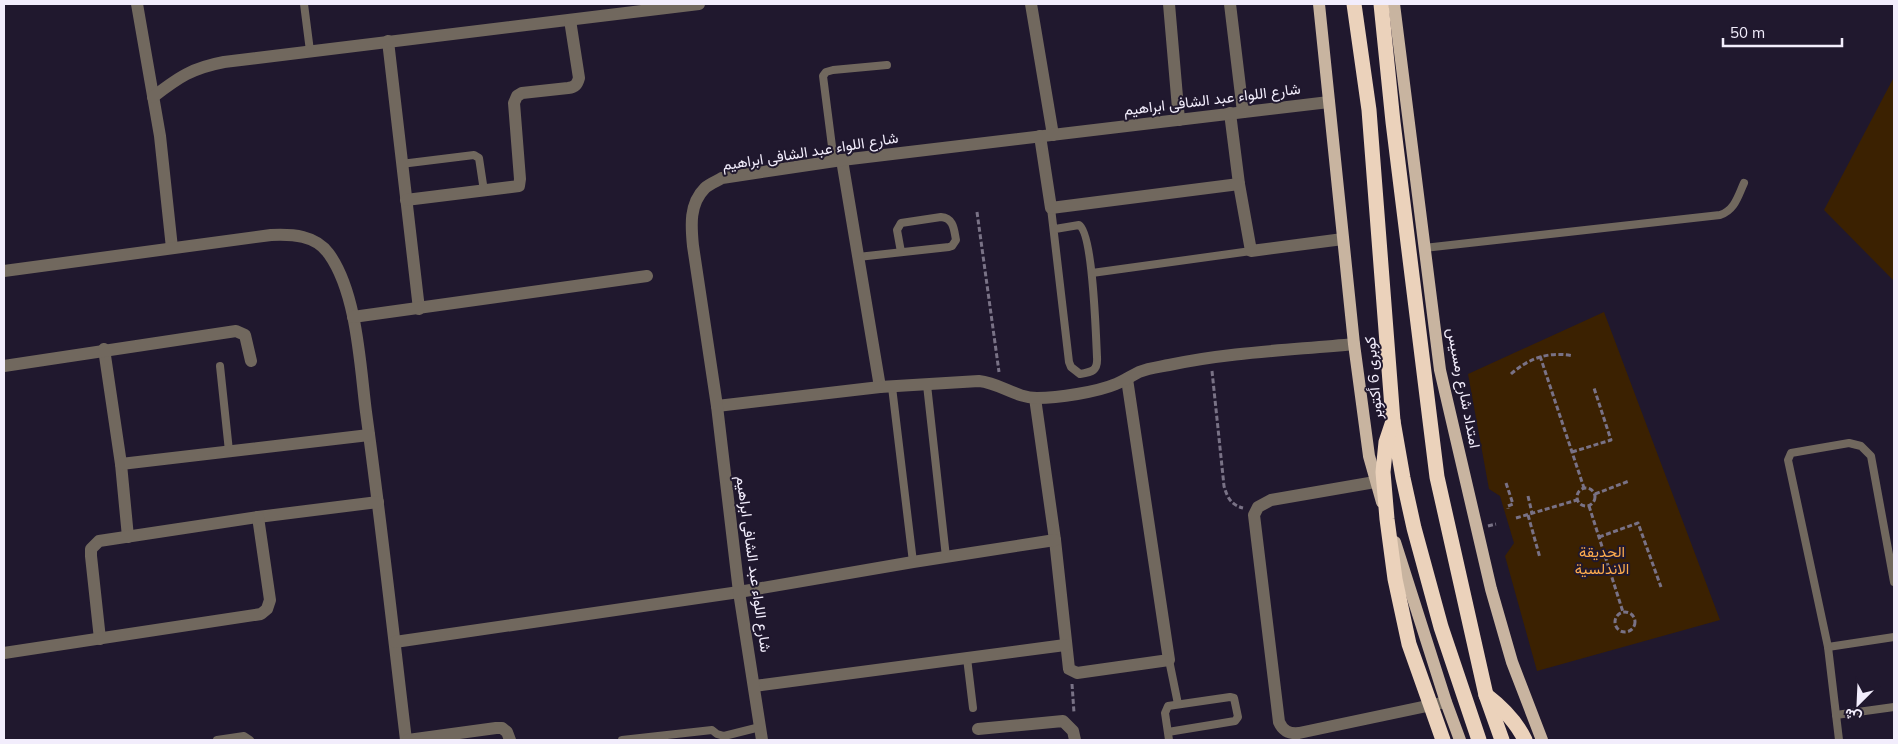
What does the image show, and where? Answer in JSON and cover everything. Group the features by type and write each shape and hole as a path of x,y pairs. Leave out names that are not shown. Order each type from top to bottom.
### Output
{"highway":[{"name":"كوبرى 6 أكتوبر","path":"1354,4 1369,110 1393,421 1414,528 1441,627 1479,740"},
{"path":"1381,4 1394,132 1437,477 1486,695 1502,740"},
{"path":"1393,421 1386,442 1383,472 1395,579 1409,644 1443,740"},
{"path":"1486,695 1513,720 1525,740"}],"main road":[{"path":"1319,4 1354,344 1369,456 1375,482 1460,740"},
{"name":"امتداد شارع رمسيس","path":"1394,4 1440,370 1491,589 1512,662 1542,740"}],"street":[{"path":"137,4 160,136 172,248"},
{"path":"154,97 176,79 192,70 207,66 388,41 699,4"},
{"path":"1031,4 1053,134"},
{"path":"1169,4 1179,120"},
{"path":"1230,4 1237,113 1239,184 1251,251 1343,239"},
{"path":"406,200 516,187 520,183 513,108 517,96 522,93 568,88 578,83 579,78 570,20"},
{"path":"388,41 401,164 420,309"},
{"name":"شارع اللواء عبد الشافى ابراهيم","path":"762,740 739,592 717,406 693,246 691,223 694,206 705,188 722,178 838,161 1329,102"},
{"path":"1040,136 1051,208 1239,184"},
{"path":"838,161 886,387"},
{"path":"4,271 271,235 293,234 314,240 329,253 339,272 353,317 407,740 496,728 502,728 507,732 510,740"},
{"path":"353,317 647,276"},
{"path":"4,366 104,349 236,331 245,335 251,361"},
{"path":"717,406 886,387 979,381 995,384 1020,395 1035,398 1052,397 1101,389 1149,369 1211,358 1354,344"},
{"path":"104,349 121,464 128,537"},
{"path":"1035,398 1055,540 1067,666 1071,671 1077,673 1169,660 1127,379"},
{"path":"121,464 369,435"},
{"path":"1375,482 1271,500 1258,508 1254,515 1279,722 1287,732 1300,733 1446,702"},
{"path":"100,639 91,556 91,548 99,541 258,516 378,502"},
{"path":"4,652 261,614 267,609 270,600 258,516"},
{"path":"395,642 739,592 1055,540"},
{"path":"754,686 1065,645"},
{"path":"978,729 1063,721 1070,726 1075,740"}],"lane":[{"path":"304,4 310,51"},
{"path":"838,161 823,76 826,72 833,70 887,65"},
{"path":"401,164 474,155 479,158 484,191"},
{"path":"1424,248 1720,215 1726,213 1735,204 1744,183"},
{"path":"1051,208 1055,229 1069,362 1080,374 1092,372 1098,363 1092,273 1083,228 1080,225 1055,229"},
{"path":"858,257 901,252 952,246 956,240 953,223 946,217 941,217 899,224 897,230 901,252"},
{"path":"1092,273 1251,251"},
{"path":"220,366 229,451"},
{"path":"927,385 946,557"},
{"path":"886,387 913,562"},
{"path":"1840,740 1828,647 1788,460 1791,452 1849,443 1861,446 1870,456 1894,582"},
{"path":"1828,647 1894,637"},
{"path":"967,658 973,708"},
{"path":"1169,660 1178,704"},
{"path":"1231,696 1235,699 1238,717 1235,721 1169,736 1166,709 1168,706 1231,696"},
{"path":"1836,715 1894,707"},
{"path":"622,740 712,730 718,737 760,727"},
{"path":"217,740 244,736 250,740"}],"path":[{"path":"977,212 1002,388"},
{"path":"1511,374 1540,356 1557,354 1573,356"},
{"path":"1540,356 1584,488"},
{"path":"1211,358 1226,495 1239,507 1248,509 1258,508"},
{"path":"1572,452 1611,440 1594,388"},
{"path":"1595,494 1629,481"},
{"path":"1506,483 1513,504 1508,506 1508,509"},
{"path":"1584,488 1590,489 1595,494 1594,501 1589,506 1582,506 1577,500 1578,493 1584,488"},
{"path":"1528,496 1532,513"},
{"path":"1516,518 1577,500"},
{"path":"1589,506 1623,612"},
{"path":"1528,515 1540,558"},
{"path":"1599,537 1638,523 1661,587"},
{"path":"1623,612 1628,612 1635,618 1634,627 1627,632 1619,631 1616,627 1616,618 1623,612"},
{"path":"1070,726 1074,712 1071,671"}],"green space":[{"path":"1894,77 1894,281 1824,210"},
{"name":"الحديقة الاندلسية","path":"1604,312 1720,620 1537,671 1505,556 1514,543 1500,496 1489,489 1468,374"}]}
